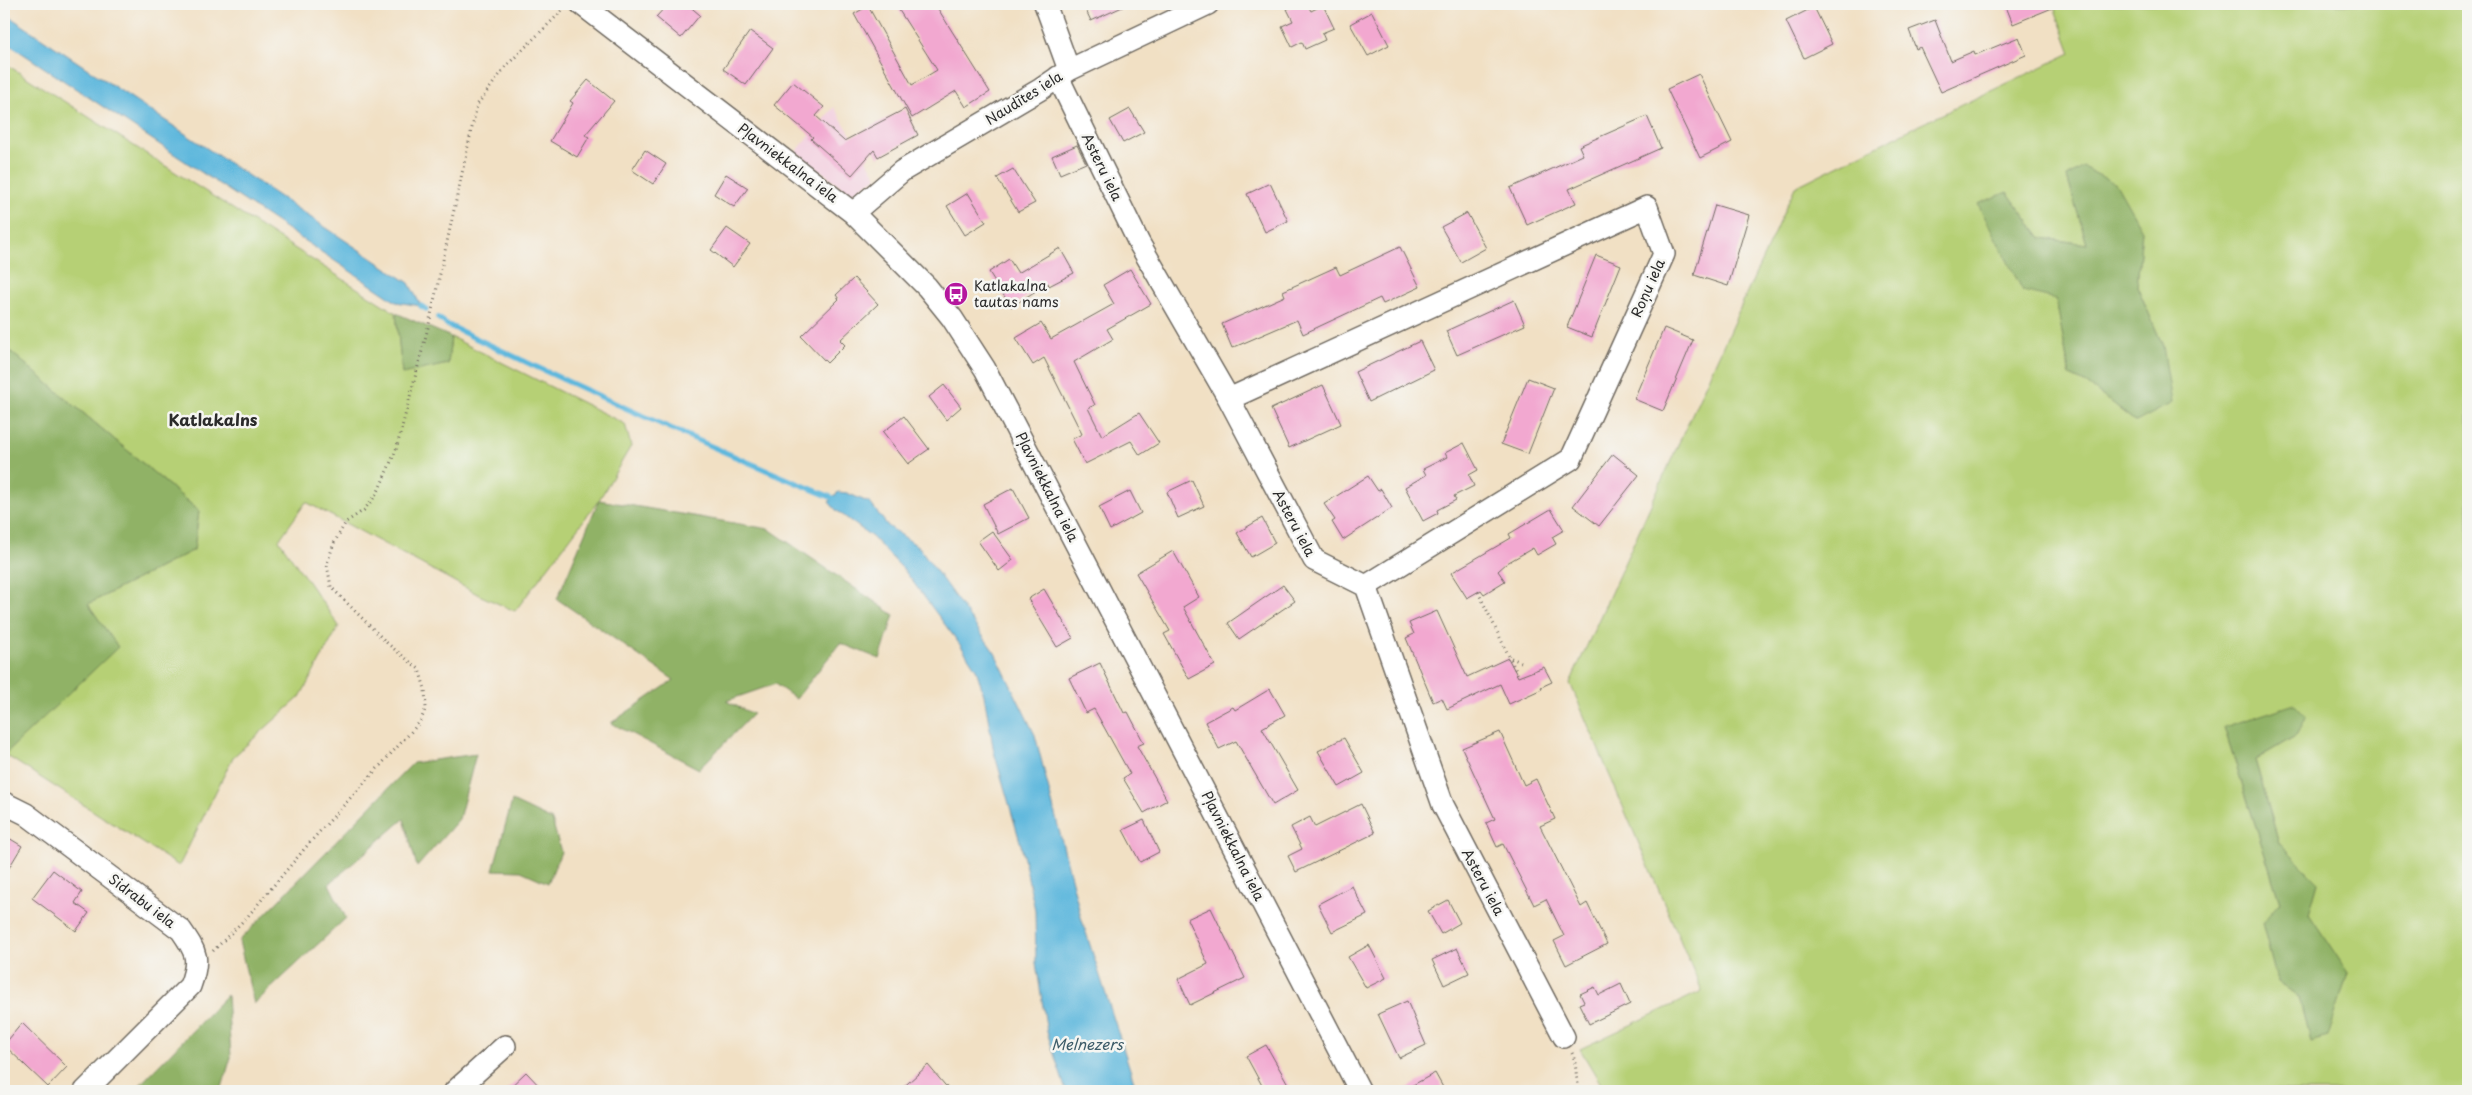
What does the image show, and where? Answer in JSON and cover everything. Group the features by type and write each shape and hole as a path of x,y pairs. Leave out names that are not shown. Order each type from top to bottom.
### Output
{"street":[{"name":"Asteru iela","path":"1046,4 1064,73 1139,243 1229,399 1314,560 1366,586 1443,805 1564,1037"},
{"name":"Naudītes iela","path":"853,213 902,171 1064,73 1208,4"},
{"name":"Pļavniekkalna iela","path":"573,6 853,213 927,287 952,318 986,369 1360,1091"},
{"name":"Roņu iela","path":"1229,399 1648,207 1664,254 1571,459 1366,586"},
{"name":"Sidrabu iela","path":"4,803 26,814 181,930 195,950 197,967"},
{"path":"85,1091 190,986 197,967"},
{"path":"455,1091 505,1046"}],"path":[{"path":"197,967 248,916 312,840 420,722 426,708 425,689 419,669 388,644 332,587 327,564 334,543 346,522 364,510 378,494 396,450 430,324 476,105 507,65 573,6"},
{"path":"1478,592 1519,677"},
{"path":"1510,658 1521,662"},
{"path":"1564,1037 1576,1062 1576,1082 1581,1091"}],"shaded area":[{"path":"834,107 877,177 851,194 796,152"}],"green space":[{"path":"2053,4 2468,4 2468,1091 1605,1091 1580,1049 1702,991 1570,683 1795,187 1915,127 2071,53","holes":["2067,177 2142,230 2137,286 2163,346 2136,422 2087,384 2070,376 2056,299 2007,192 2041,238 2087,244","2224,727 2297,735 2255,760 2279,843 2318,882 2308,914 2348,973 2310,1041 2299,997 2277,981 2280,902"]},
{"path":"4,63 396,313 402,373 448,364 451,337 625,424 631,446 599,500 515,611 481,596 306,502 279,540 339,626 300,697 233,757 179,866 4,754 117,647 88,604 194,550 199,511 4,346"},
{"path":"2083,167 2116,184 2142,230 2137,286 2163,346 2172,403 2136,422 2087,384 2070,376 2056,299 2023,291 1978,204 2007,192 2041,238 2087,244 2067,177"},
{"path":"396,313 451,337 448,364 402,374"},
{"path":"4,346 199,511 194,550 88,604 118,647 4,755"},
{"path":"599,500 769,529 894,615 880,659 840,643 796,699 775,684 726,701 753,714 699,769 611,723 674,680 557,599"},
{"path":"2295,704 2306,716 2297,735 2255,760 2279,843 2318,882 2309,914 2348,973 2328,1037 2310,1042 2299,997 2277,981 2262,923 2280,902 2224,727"},
{"path":"476,754 459,819 417,867 404,819 329,884 346,918 254,1004 239,941 413,763"},
{"path":"512,801 552,820 561,852 548,883 521,871 493,870"},
{"path":"227,995 231,1057 221,1091 134,1091"}],"water":[{"path":"4,13 409,283 421,306 396,302 4,41"},
{"name":"Melnezers","path":"838,492 847,493 870,503 888,526 919,547 995,653 1035,735 1081,917 1137,1091 1066,1091 1047,1032 1036,963 1035,910 1021,845 994,752 984,695 976,669 904,570 872,537 836,510 829,502"}],"building":[{"path":"668,4 687,4 700,15 681,38 656,17"},
{"path":"895,4 935,4 990,92 966,107 956,91 912,118 854,14 868,6 912,85 937,70"},
{"path":"1083,4 1129,4 1091,21"},
{"path":"1298,4 1307,4 1311,11 1323,5 1334,28 1322,33 1325,40 1305,49 1302,42 1292,47 1282,26 1293,21 1287,9"},
{"path":"2005,4 2062,4 2013,24"},
{"path":"1814,7 1832,44 1804,58 1786,21"},
{"path":"1372,12 1389,45 1368,56 1350,24"},
{"path":"1935,20 1951,61 1974,51 1975,55 2019,37 2026,55 1941,92 1920,47 1916,49 1909,30"},
{"path":"750,31 773,48 746,85 723,69"},
{"path":"1699,74 1732,142 1700,158 1667,89"},
{"path":"588,80 614,101 585,135 589,137 577,157 550,141 573,103 570,101"},
{"path":"793,82 824,107 816,116 844,141 905,109 918,135 878,157 874,150 852,175 811,139 813,137 774,105"},
{"path":"1130,109 1144,132 1123,143 1110,120"},
{"path":"1647,116 1661,148 1569,189 1576,203 1527,225 1510,188 1583,155 1579,146"},
{"path":"1077,145 1086,163 1060,174 1052,156"},
{"path":"645,150 666,164 653,184 632,170"},
{"path":"1013,169 1035,203 1018,212 997,178"},
{"path":"726,174 748,188 734,207 714,194"},
{"path":"1270,183 1288,221 1265,232 1247,194"},
{"path":"968,193 986,222 965,235 947,206"},
{"path":"1715,205 1749,215 1728,286 1694,275"},
{"path":"1467,213 1486,248 1461,262 1441,227"},
{"path":"727,228 750,244 733,267 711,250"},
{"path":"1400,247 1420,287 1383,304 1380,298 1303,334 1297,320 1232,348 1222,324 1285,296 1283,291 1336,267 1340,275"},
{"path":"1060,248 1074,273 1049,286 1048,283 1011,307 989,272 1009,259 1018,273"},
{"path":"1596,255 1621,265 1592,337 1567,327"},
{"path":"1130,269 1151,304 1107,329 1113,339 1074,362 1095,405 1088,408 1102,436 1139,413 1159,443 1140,455 1131,441 1085,464 1072,439 1082,434 1044,358 1033,365 1016,338 1041,323 1051,339 1114,304 1103,285"},
{"path":"854,278 878,304 840,340 845,345 827,363 801,336 839,299 836,295"},
{"path":"1514,300 1525,325 1457,355 1446,331"},
{"path":"1664,328 1693,340 1663,411 1634,399"},
{"path":"1420,341 1434,370 1369,402 1355,372"},
{"path":"1528,378 1554,388 1528,454 1501,444"},
{"path":"944,385 961,407 946,420 929,397"},
{"path":"1323,385 1341,424 1289,448 1271,409"},
{"path":"904,416 929,449 908,464 883,432"},
{"path":"1464,443 1478,470 1469,475 1474,486 1454,496 1456,500 1437,510 1438,513 1423,521 1405,487 1426,475 1423,469 1447,457 1445,453"},
{"path":"1613,454 1639,475 1599,526 1573,506"},
{"path":"1368,476 1378,491 1381,489 1392,508 1343,540 1332,522 1335,520 1324,504"},
{"path":"1192,480 1204,506 1178,518 1167,492"},
{"path":"1013,488 1029,518 998,534 983,504"},
{"path":"1130,491 1141,513 1110,530 1099,507"},
{"path":"1551,509 1564,530 1552,537 1556,544 1537,555 1533,548 1507,563 1498,571 1505,581 1484,594 1481,590 1467,598 1451,573 1511,538 1509,534"},
{"path":"1262,518 1275,543 1251,557 1237,533"},
{"path":"992,531 1013,560 999,571 978,541"},
{"path":"1173,551 1199,597 1183,607 1215,665 1189,679 1164,634 1170,631 1136,573"},
{"path":"1283,585 1295,601 1239,639 1228,623"},
{"path":"1044,589 1073,638 1057,647 1028,599"},
{"path":"1437,611 1467,677 1508,658 1518,677 1544,667 1552,682 1541,687 1542,689 1509,704 1500,684 1447,709 1442,698 1433,702 1406,638 1414,634 1409,623"},
{"path":"1100,663 1124,713 1128,712 1144,743 1137,746 1167,800 1144,813 1123,778 1130,774 1094,709 1086,713 1069,678"},
{"path":"1270,689 1285,715 1262,728 1298,790 1273,805 1236,741 1219,749 1205,722 1233,707 1235,710"},
{"path":"1500,732 1524,785 1536,779 1555,819 1540,826 1581,907 1587,903 1607,944 1566,965 1554,941 1564,936 1546,899 1534,905 1503,844 1497,847 1486,823 1495,819 1462,748"},
{"path":"1344,738 1364,773 1339,787 1318,751"},
{"path":"1361,804 1375,833 1296,872 1288,856 1302,849 1291,827 1310,817 1315,827"},
{"path":"1144,820 1159,852 1140,862 1123,830"},
{"path":"4,835 22,846 4,876"},
{"path":"53,870 82,892 75,903 89,913 76,931 32,898"},
{"path":"1352,886 1367,915 1332,932 1318,904"},
{"path":"1448,900 1460,923 1441,934 1428,911"},
{"path":"1211,908 1245,978 1190,1005 1178,979 1208,964 1187,919"},
{"path":"1369,945 1386,978 1366,988 1348,957"},
{"path":"1457,948 1469,973 1444,985 1432,960"},
{"path":"1621,984 1630,1004 1589,1024 1579,1004 1584,1002 1580,994 1595,987 1599,995"},
{"path":"1407,1001 1426,1045 1399,1058 1378,1014"},
{"path":"22,1023 67,1067 48,1087 4,1045"},
{"path":"1266,1045 1292,1091 1265,1091 1246,1056"},
{"path":"928,1065 950,1091 899,1091"},
{"path":"526,1072 544,1091 506,1091"},
{"path":"1435,1073 1445,1091 1402,1091"}],"waterway":[{"path":"421,306 426,309"},
{"path":"438,318 448,325 687,436 833,498"}],"place":[{"name":"Katlakalna tautas nams","path":"956,294"}],"district":[{"name":"Katlakalns","path":"213,420"}]}
